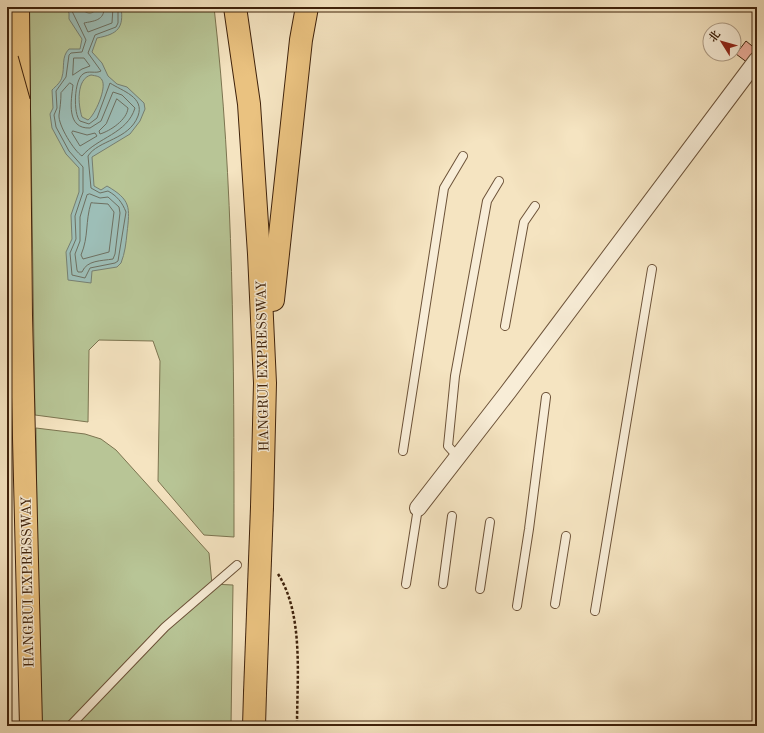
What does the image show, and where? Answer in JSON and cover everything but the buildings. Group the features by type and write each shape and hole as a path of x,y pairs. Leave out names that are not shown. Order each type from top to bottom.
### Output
{"highway":[{"name":"HANGRUI EXPRESSWAY","path":"18,7 21,315 31,726"},
{"name":"HANGRUI EXPRESSWAY","path":"235,7 249,104 260,254 265,383 254,726"},
{"path":"265,383 301,40 307,7"},
{"path":"7,59 18,102"}],"street":[{"path":"418,508 508,392 757,60"}],"lane":[{"path":"13,7 27,726"},
{"path":"403,451 444,188 463,156"},
{"path":"457,456 448,446 455,376 487,200 500,181"},
{"path":"504,326 524,222 535,206"},
{"path":"596,611 652,269"},
{"path":"516,606 529,529 546,397"},
{"path":"406,584 418,508"},
{"path":"443,584 452,516"},
{"path":"480,590 490,522"},
{"path":"555,604 566,536"},
{"path":"70,726 165,627 237,565"}],"path":[{"path":"274,570 279,575 290,598 297,641 297,726"}],"green space":[{"path":"29,7 214,7 226,139 232,272 234,537 204,535 158,481 160,361 153,341 99,340 89,350 88,422 35,415"},
{"path":"36,428 85,434 101,439 116,450 209,553 212,584 233,585 231,726 39,726"}],"water":[{"path":"65,7 83,7 84,11 90,13 96,10 95,7 121,7 122,14 118,29 115,32 97,38 92,52 102,63 108,76 117,84 127,87 144,103 145,109 140,121 130,134 92,157 94,186 101,190 107,186 121,196 127,205 129,217 125,248 121,263 117,267 92,271 91,283 68,280 66,252 72,239 71,215 79,192 79,168 66,154 52,128 50,114 53,108 52,90 61,79 65,55 69,49 80,49 82,39 69,19 69,13","holes":["91,75 98,76 102,80 103,89 97,107 88,120 82,117 79,93 86,77"]}]}
